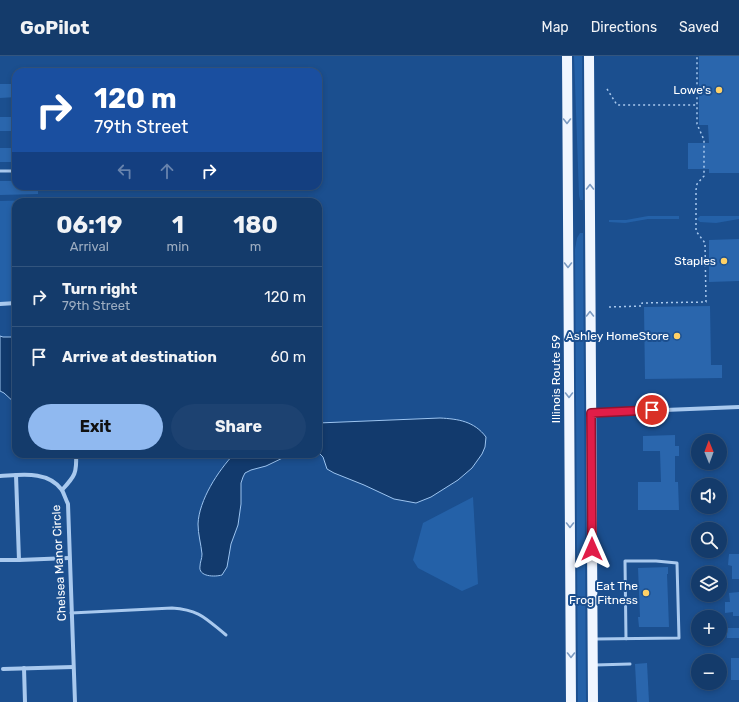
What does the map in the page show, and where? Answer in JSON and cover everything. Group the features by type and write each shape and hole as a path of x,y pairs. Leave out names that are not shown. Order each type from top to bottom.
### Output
{"main road":[{"name":"Illinois Route 59","path":"567,56 571,702"},
{"path":"589,56 593,702"}],"street":[{"path":"0,304 12,303"},
{"path":"591,413 739,407"},
{"path":"62,490 76,472 76,458"},
{"path":"16,475 19,560"},
{"name":"Chelsea Manor Circle","path":"0,476 42,476 54,482 62,490 68,504 75,702"},
{"path":"0,560 69,558"},
{"path":"3,669 73,667"},
{"path":"24,668 25,702"}],"lane":[{"path":"0,171 12,171"},
{"path":"593,639 626,639 680,638 677,563 625,561 626,639"},
{"path":"71,613 172,608 187,609 200,614 226,635"},
{"path":"593,665 630,664"}],"path":[{"path":"608,307 642,306 642,303 706,302 705,243 696,232 696,190 697,184 704,176 704,140 697,124 696,56"},
{"path":"608,89 617,105 697,104"}],"shaded area":[{"path":"574,56 582,56 583,200 580,200 579,195"},
{"path":"0,201 12,201 12,302 0,302"},
{"path":"648,216 679,216 679,219 648,219 625,223 609,222 609,220 626,220"},
{"path":"700,216 739,216 739,219 716,223 700,222 697,219"},
{"path":"580,233 583,233 586,702 578,702 575,249 577,238"},
{"path":"0,336 12,337 12,400 0,391"},
{"path":"440,418 453,419 476,427 486,437 485,447 472,468 458,480 431,497 416,503 394,499 327,469 322,456 322,423"},
{"path":"231,458 283,458 266,466 245,473 241,483 241,504 238,525 231,544 227,567 222,575 215,576 204,574 200,570 202,554 198,524 202,505 210,486"},
{"path":"473,497 478,584 462,591 418,568 413,560 423,523"}],"building":[{"name":"Lowe's","path":"699,56 739,56 739,173 709,173 709,169 688,169 688,143 709,143 708,125 699,125"},
{"path":"0,84 12,84 12,97 0,98"},
{"path":"0,117 12,117 12,131 0,131"},
{"path":"0,148 12,148 12,162 0,162"},
{"path":"0,181 12,181 12,190 38,190 38,194 0,195"},
{"name":"Staples","path":"739,239 739,281 709,282 709,240"},
{"name":"Ashley HomeStore","path":"710,306 711,365 722,365 722,378 645,379 644,307"},
{"path":"675,435 675,446 679,446 679,456 675,456 675,482 678,482 679,510 638,510 638,482 661,482 660,451 643,451 643,436"},
{"path":"729,554 739,554 739,579 732,579 732,566 728,565"},
{"path":"668,567 669,627 639,627 638,568"},
{"path":"739,592 739,616 733,616 733,612 727,613 727,610 725,610 725,602 730,602 729,593"},
{"path":"727,628 739,628 739,638 727,638"},
{"path":"731,658 739,658 739,680 731,680"},
{"path":"647,663 649,702 637,702 635,664"}],"place":[{"name":"Lowe's","path":"719,90"},
{"name":"Staples","path":"724,261"},
{"name":"Ashley HomeStore","path":"677,336"},
{"name":"Eat The Frog Fitness","path":"646,593"}],"route":[{"path":"592,549 591,413 652,410"}]}
